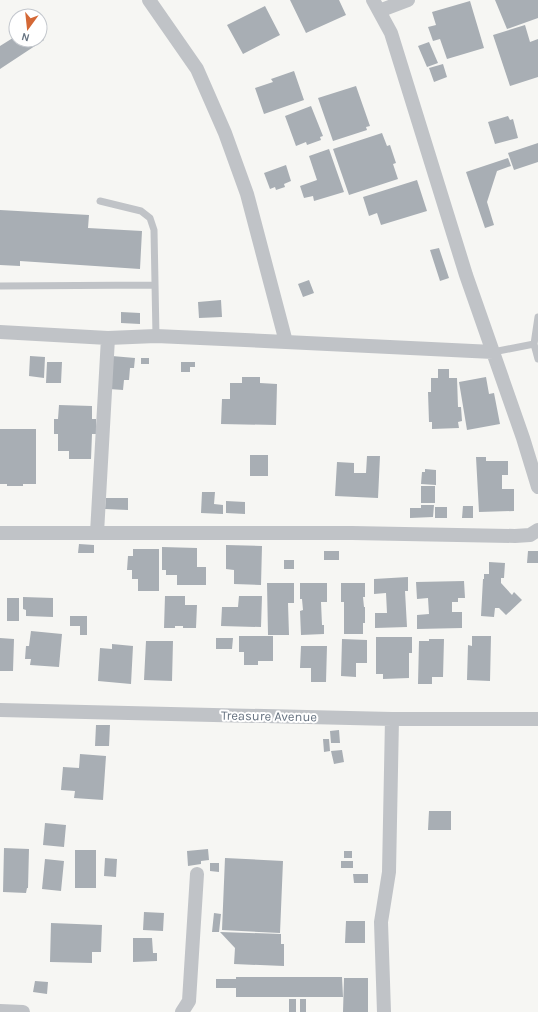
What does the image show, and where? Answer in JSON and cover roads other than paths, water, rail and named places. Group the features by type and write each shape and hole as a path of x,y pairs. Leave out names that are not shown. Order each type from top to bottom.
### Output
{"street":[{"path":"150,0 198,69 225,133 247,194 286,342"},
{"path":"408,0 376,5 391,33 466,275 523,438 538,487"},
{"path":"0,332 108,338 156,336 493,352"},
{"path":"97,533 108,338"},
{"path":"0,533 352,532 515,536 530,535 538,530"},
{"name":"Treasure Avenue","path":"0,710 392,719 538,719"},
{"path":"384,1012 381,922 389,872 392,719"},
{"path":"182,1012 189,1001 197,874"},
{"path":"0,1011 23,1012"}],"lane":[{"path":"100,201 141,211 150,218 154,230 156,336"},
{"path":"0,286 154,285"},
{"path":"538,317 534,344 538,359"},
{"path":"493,352 534,344"}]}
